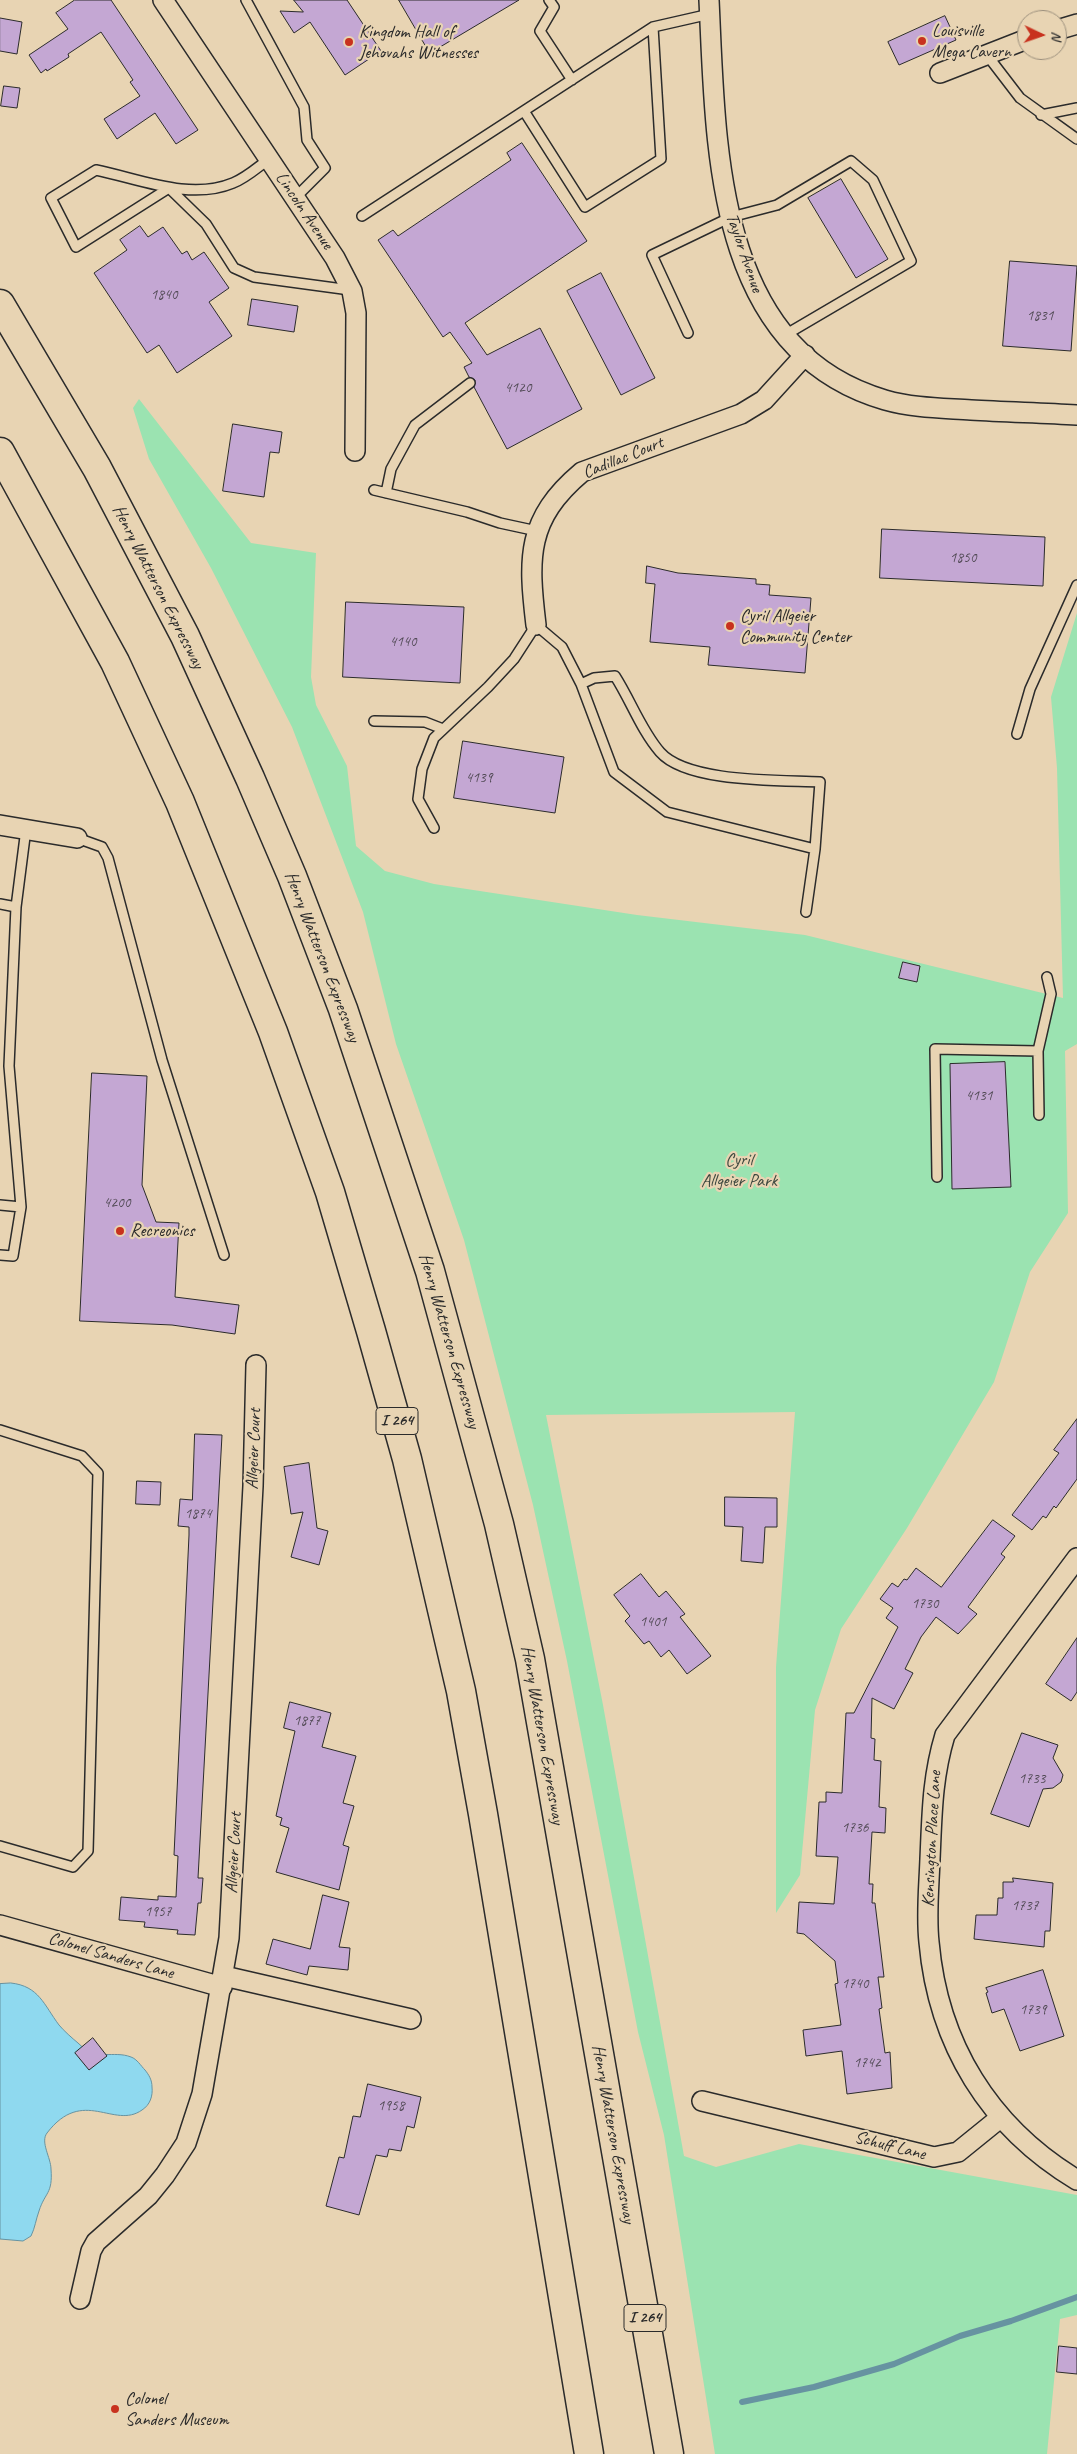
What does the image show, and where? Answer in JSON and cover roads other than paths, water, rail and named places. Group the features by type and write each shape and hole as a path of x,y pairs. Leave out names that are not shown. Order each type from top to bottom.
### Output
{"highway":[{"name":"Henry Watterson Expressway","path":"0,304 102,477 185,636 250,778 292,876 343,1009 430,1271 499,1524 530,1659 669,2454"},
{"name":"I 264","path":"0,452 116,662 180,802 274,1032 330,1192 366,1312 407,1459 461,1691 483,1814 588,2454"}],"street":[{"name":"Lincoln Avenue","path":"163,0 335,258 352,291 357,332 355,451"},
{"name":"Taylor Avenue","path":"709,7 715,127 723,187 749,277 760,300 786,335 805,355 829,374 862,392 885,400 922,407 1077,415"},
{"path":"940,73 1017,43"},
{"name":"Cadillac Court","path":"536,625 531,581 531,557 537,531 548,507 564,487 582,472 741,414 764,400 805,355"},
{"path":"0,825 77,838"},
{"name":"Allgeier Court","path":"80,2299 91,2251 96,2242 156,2187 176,2160 186,2143 202,2094 230,1938 253,1486 256,1364"},
{"name":"Kensington Place Lane","path":"1000,2118 982,2094 952,2042 933,1975 928,1913 936,1765 945,1735 954,1721 1077,1558"},
{"name":"Colonel Sanders Lane","path":"0,1924 223,1982 411,2019"},
{"name":"Schuff Lane","path":"702,2101 934,2157 958,2152 1000,2118"},
{"path":"1000,2118 1027,2145 1057,2168 1077,2180"}],"lane":[{"path":"246,0 304,107 306,140 325,168 295,198"},
{"path":"549,0 554,8 540,31 572,80"},
{"path":"362,216 653,27 709,7"},
{"path":"524,111 584,207 661,159 653,27"},
{"path":"986,55 1020,98 1041,115 1077,139"},
{"path":"1041,115 1077,108"},
{"path":"169,188 76,247 51,198 96,170 169,188 211,190 235,182 269,159"},
{"path":"688,333 652,255 731,217 777,205 851,161 873,180 911,261 786,335"},
{"path":"169,188 206,224 234,268 254,277 352,291"},
{"path":"386,493 391,469 415,425 470,383"},
{"path":"374,490 537,531"},
{"path":"1017,734 1030,689 1077,585"},
{"path":"434,828 418,799 422,769 434,738 482,693 514,659 536,625 562,646 581,684 614,772 667,812 814,849"},
{"path":"581,684 594,678 615,676 628,696 639,721 661,754 687,770 710,775 820,782 806,912"},
{"path":"374,721 425,722 443,729"},
{"path":"0,1255 13,1256 21,1207 4,1068 16,906 26,829"},
{"path":"77,838 102,847 108,858 162,1060 224,1255"},
{"path":"0,904 16,906"},
{"path":"1038,1115 1038,1051 1051,994 1048,977"},
{"path":"937,1177 935,1049 1038,1051"},
{"path":"0,1205 21,1207"},
{"path":"0,1430 82,1456 98,1473 88,1851 73,1867 0,1846"}],"water":[{"path":"11,1983 35,1992 61,2027 85,2049 98,2054 124,2055 135,2059 149,2076 152,2090 147,2106 131,2115 85,2110 73,2112 60,2119 47,2133 45,2145 51,2165 51,2183 41,2205 34,2230 31,2236 23,2241 0,2239 0,1984"}],"waterway":[{"path":"742,2402 814,2387 894,2364 960,2336 1011,2321 1077,2297"}],"place":[{"name":"Louisville Mega Cavern","path":"922,41"},
{"name":"Kingdom Hall of Jehovahs Witnesses","path":"349,42"},
{"name":"Cyril Allgeier Community Center","path":"730,626"},
{"name":"Recreonics","path":"120,1231"},
{"name":"Colonel Sanders Museum","path":"115,2409"}],"park label":[{"name":"Cyril Allgeier Park","path":"739,1170"}]}
